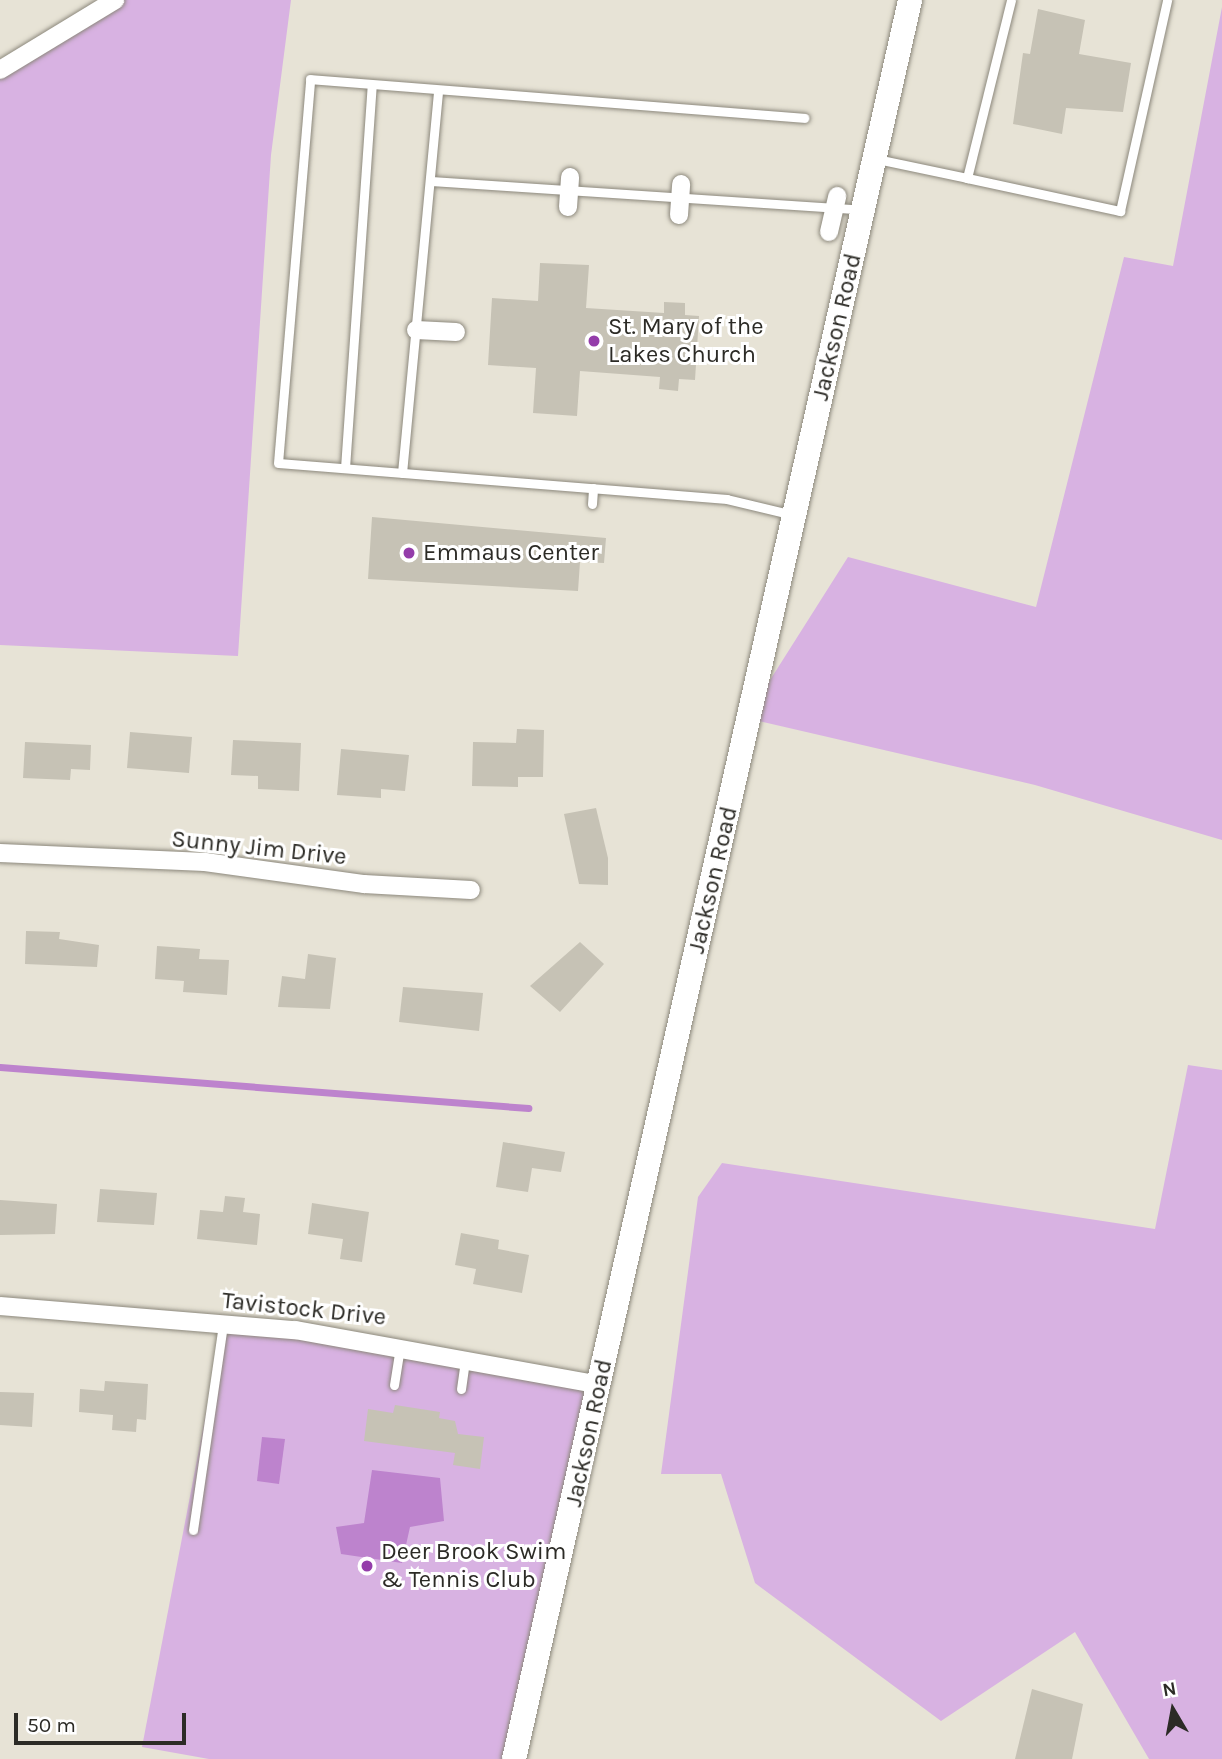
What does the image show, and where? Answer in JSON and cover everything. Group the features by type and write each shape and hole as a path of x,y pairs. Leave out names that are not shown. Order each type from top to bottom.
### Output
{"street":[{"path":"0,70 115,0"},
{"name":"Jackson Road","path":"514,1759 910,0"},
{"path":"829,232 835,203"},
{"path":"416,330 456,332"},
{"name":"Sunny Jim Drive","path":"0,853 205,862 364,884 471,890"},
{"name":"Tavistock Drive","path":"0,1306 223,1324 401,1345 600,1385"}],"lane":[{"path":"967,178 1011,0"},
{"path":"875,159 1120,211 1167,0"},
{"path":"795,516 727,499 278,463 310,79 438,92 804,118"},
{"path":"345,468 373,85"},
{"path":"402,473 438,92"},
{"path":"431,181 680,200 835,203 864,210"},
{"path":"592,504 593,488"},
{"path":"193,1530 223,1324"},
{"path":"394,1385 401,1345"},
{"path":"461,1389 465,1357"}],"shaded area":[{"path":"115,0 291,0 271,155 238,656 0,645 0,70"},
{"path":"1222,7 1222,840 1035,785 746,718 848,557 1036,607 1124,257 1173,266"},
{"path":"1188,1065 1222,1070 1222,1759 1149,1759 1075,1632 941,1721 755,1583 721,1474 661,1474 698,1197 722,1163 1155,1229"},
{"name":"Deer Brook Swim & Tennis Club","path":"223,1324 600,1385 514,1759 209,1759 142,1747"},
{"path":"262,1437 285,1439 279,1484 257,1481"},
{"path":"372,1470 440,1478 444,1521 410,1527 402,1563 341,1554 336,1527 364,1523"}],"building":[{"path":"1038,9 1085,20 1079,54 1131,63 1123,112 1066,108 1062,134 1013,124 1023,53 1030,54"},
{"name":"St. Mary of the Lakes Church","path":"540,263 589,265 586,308 664,313 664,302 685,303 685,315 699,316 695,380 679,379 678,391 659,389 660,377 580,371 577,416 533,413 536,368 488,365 492,298 538,301"},
{"path":"372,517 606,538 604,563 580,562 578,591 368,579"},
{"path":"517,729 544,730 543,777 518,777 518,787 472,786 473,742 516,743"},
{"path":"130,732 192,737 189,773 127,768"},
{"path":"233,740 301,743 299,791 258,789 258,776 231,775"},
{"path":"25,742 91,745 90,770 71,769 70,780 23,778"},
{"path":"341,749 409,755 405,791 381,789 381,798 337,795"},
{"path":"596,808 608,858 608,885 579,884 564,814"},
{"path":"26,931 60,932 59,939 99,945 97,967 25,964"},
{"path":"580,942 604,964 560,1012 530,986"},
{"path":"157,946 200,949 199,959 229,960 227,995 183,992 184,981 155,979"},
{"path":"308,954 336,958 330,1009 278,1007 282,976 305,979"},
{"path":"403,987 483,993 479,1031 399,1022"},
{"path":"503,1142 565,1152 561,1172 532,1168 528,1192 496,1187"},
{"path":"100,1189 157,1193 154,1225 97,1222"},
{"path":"225,1196 245,1198 243,1212 260,1214 257,1245 197,1239 200,1210 223,1212"},
{"path":"0,1200 57,1204 55,1234 0,1235"},
{"path":"312,1203 369,1212 362,1262 340,1259 343,1239 308,1234"},
{"path":"461,1233 499,1240 498,1249 529,1255 522,1293 473,1284 476,1269 455,1265"},
{"path":"105,1381 148,1384 146,1420 137,1419 136,1432 112,1430 113,1415 79,1412 80,1389 104,1391"},
{"path":"0,1392 34,1393 32,1427 0,1425"},
{"path":"395,1405 440,1412 439,1418 455,1421 458,1434 484,1437 480,1469 453,1465 455,1453 364,1441 368,1409 393,1413"},
{"path":"1032,1689 1083,1704 1072,1759 1015,1759"}],"waterway":[{"path":"0,1067 528,1108"}],"place":[{"name":"St. Mary of the Lakes Church","path":"594,341"},
{"name":"Emmaus Center","path":"409,553"},
{"name":"Deer Brook Swim & Tennis Club","path":"367,1566"}]}
